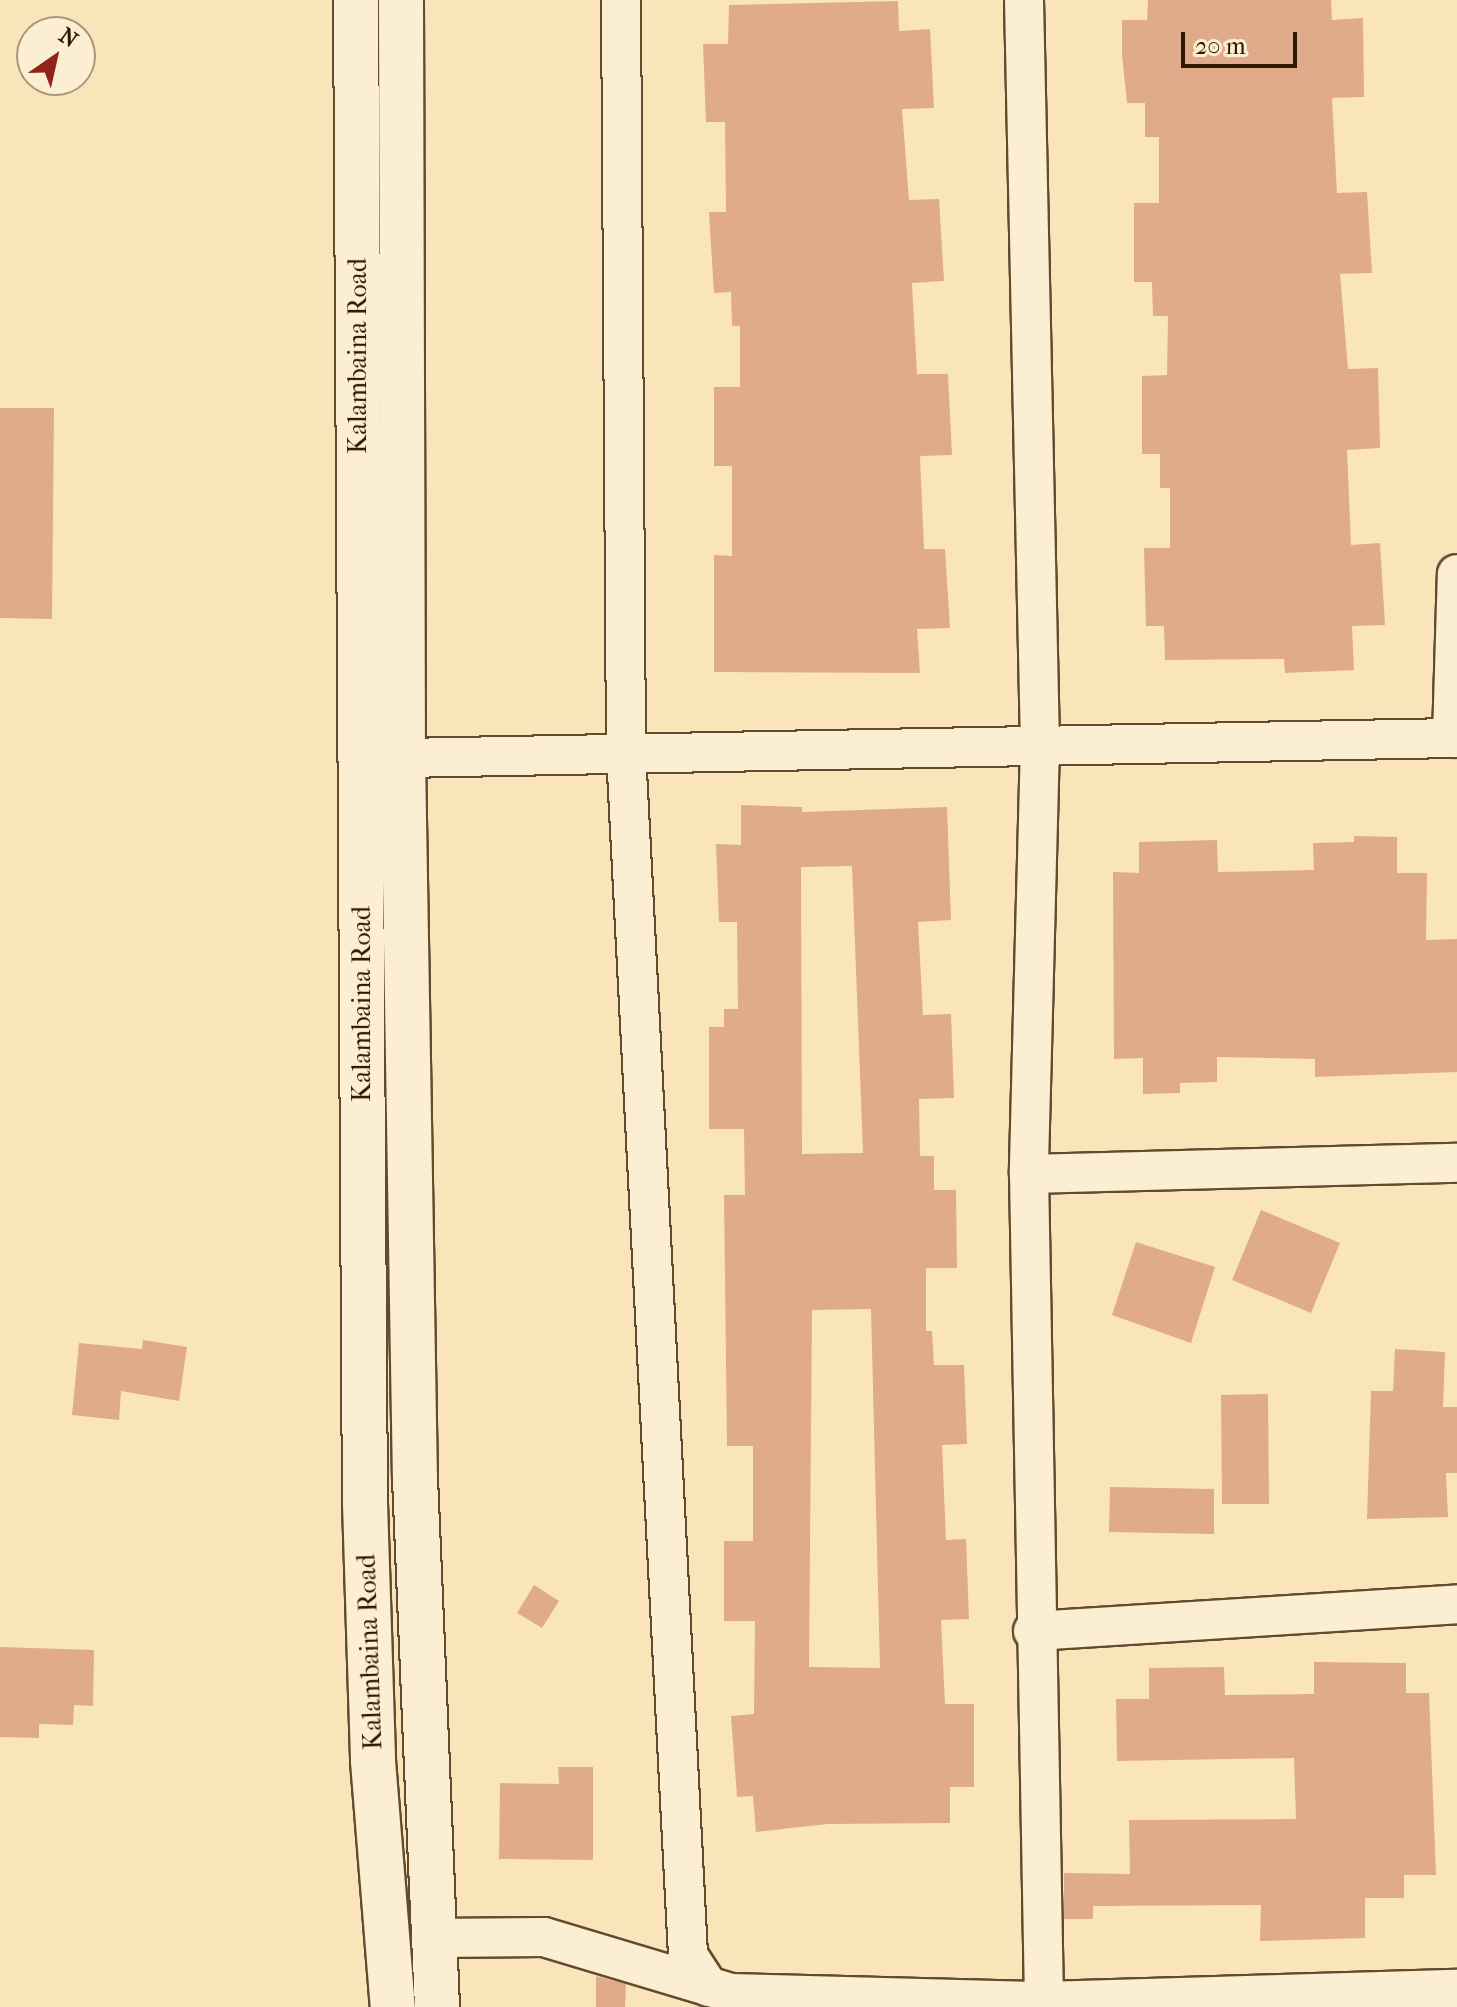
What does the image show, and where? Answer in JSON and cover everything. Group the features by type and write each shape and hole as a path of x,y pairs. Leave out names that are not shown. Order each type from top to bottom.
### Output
{"main road":[{"name":"Kalambaina Road","path":"356,0 365,1503 373,1761 393,2007"},
{"path":"401,0 403,758 414,1462 437,2007"}],"street":[{"path":"621,0 626,752 688,1955 709,1987"},
{"path":"1024,0 1040,744 1029,1174 1033,1631 1044,2001"},
{"path":"403,758 1455,738 1457,574"},
{"path":"1029,1174 1457,1163"},
{"path":"1033,1631 1457,1604"},
{"path":"432,1938 544,1937 709,1987 1044,2001 1457,1989"}],"building":[{"path":"1148,0 1331,0 1332,20 1363,18 1364,97 1332,98 1337,193 1367,192 1372,273 1340,274 1348,369 1378,368 1380,448 1347,450 1351,545 1380,543 1385,625 1352,626 1354,670 1285,673 1284,659 1165,660 1164,626 1146,626 1144,548 1170,548 1170,488 1160,488 1160,454 1142,454 1142,376 1167,375 1168,316 1153,316 1152,282 1134,282 1134,203 1159,203 1159,137 1145,137 1145,103 1127,103 1122,20 1147,20"},
{"path":"898,1 899,31 930,29 934,108 902,109 909,200 939,199 944,281 912,283 917,374 948,374 952,455 920,456 924,549 945,549 950,628 917,629 920,673 714,672 714,555 732,556 732,466 714,466 714,387 740,387 740,326 732,326 731,292 714,293 709,212 726,212 725,122 706,122 703,44 728,44 729,5"},
{"path":"0,408 54,408 52,619 0,618"},
{"path":"741,805 802,807 802,812 947,807 951,920 918,922 923,1015 951,1014 954,1098 919,1099 920,1156 934,1156 934,1190 956,1190 957,1268 926,1268 926,1331 932,1331 934,1365 964,1365 967,1444 942,1445 946,1540 966,1539 969,1619 941,1620 945,1704 974,1704 974,1787 950,1787 950,1823 828,1824 756,1832 753,1796 737,1797 731,1716 754,1714 755,1621 724,1621 724,1541 753,1541 753,1446 727,1446 724,1195 745,1195 744,1129 709,1129 709,1027 724,1027 724,1009 738,1009 737,922 719,922 716,844 741,845","holes":["852,866 863,1153 802,1154 801,867","871,1309 880,1668 809,1667 812,1310"]},
{"path":"1354,836 1397,837 1397,873 1427,873 1426,940 1457,939 1457,1072 1315,1077 1315,1059 1217,1057 1217,1082 1180,1083 1180,1093 1143,1094 1143,1058 1114,1059 1113,872 1139,873 1139,842 1217,840 1218,872 1314,870 1313,843 1354,842"},
{"path":"1261,1210 1340,1243 1311,1313 1232,1280"},
{"path":"1136,1242 1215,1267 1191,1343 1112,1315"},
{"path":"143,1340 187,1347 179,1401 121,1391 119,1420 72,1415 79,1343 142,1349"},
{"path":"1395,1349 1445,1352 1443,1407 1457,1407 1457,1473 1446,1473 1448,1517 1367,1519 1371,1391 1393,1391"},
{"path":"1268,1394 1269,1504 1222,1504 1221,1395"},
{"path":"1110,1487 1214,1489 1214,1534 1109,1532"},
{"path":"534,1585 559,1601 542,1628 517,1613"},
{"path":"0,1647 94,1650 93,1706 74,1705 73,1725 39,1724 39,1738 0,1737"},
{"path":"1314,1662 1406,1663 1406,1693 1429,1693 1436,1875 1404,1875 1404,1898 1365,1898 1365,1938 1260,1941 1261,1905 1093,1906 1093,1919 1064,1919 1064,1873 1130,1874 1129,1820 1296,1819 1294,1758 1117,1761 1116,1699 1149,1699 1149,1668 1224,1667 1225,1695 1314,1694"},
{"path":"558,1767 593,1767 593,1860 499,1859 500,1783 559,1784"},
{"path":"596,1976 626,1984 625,2007 596,2007"}]}
